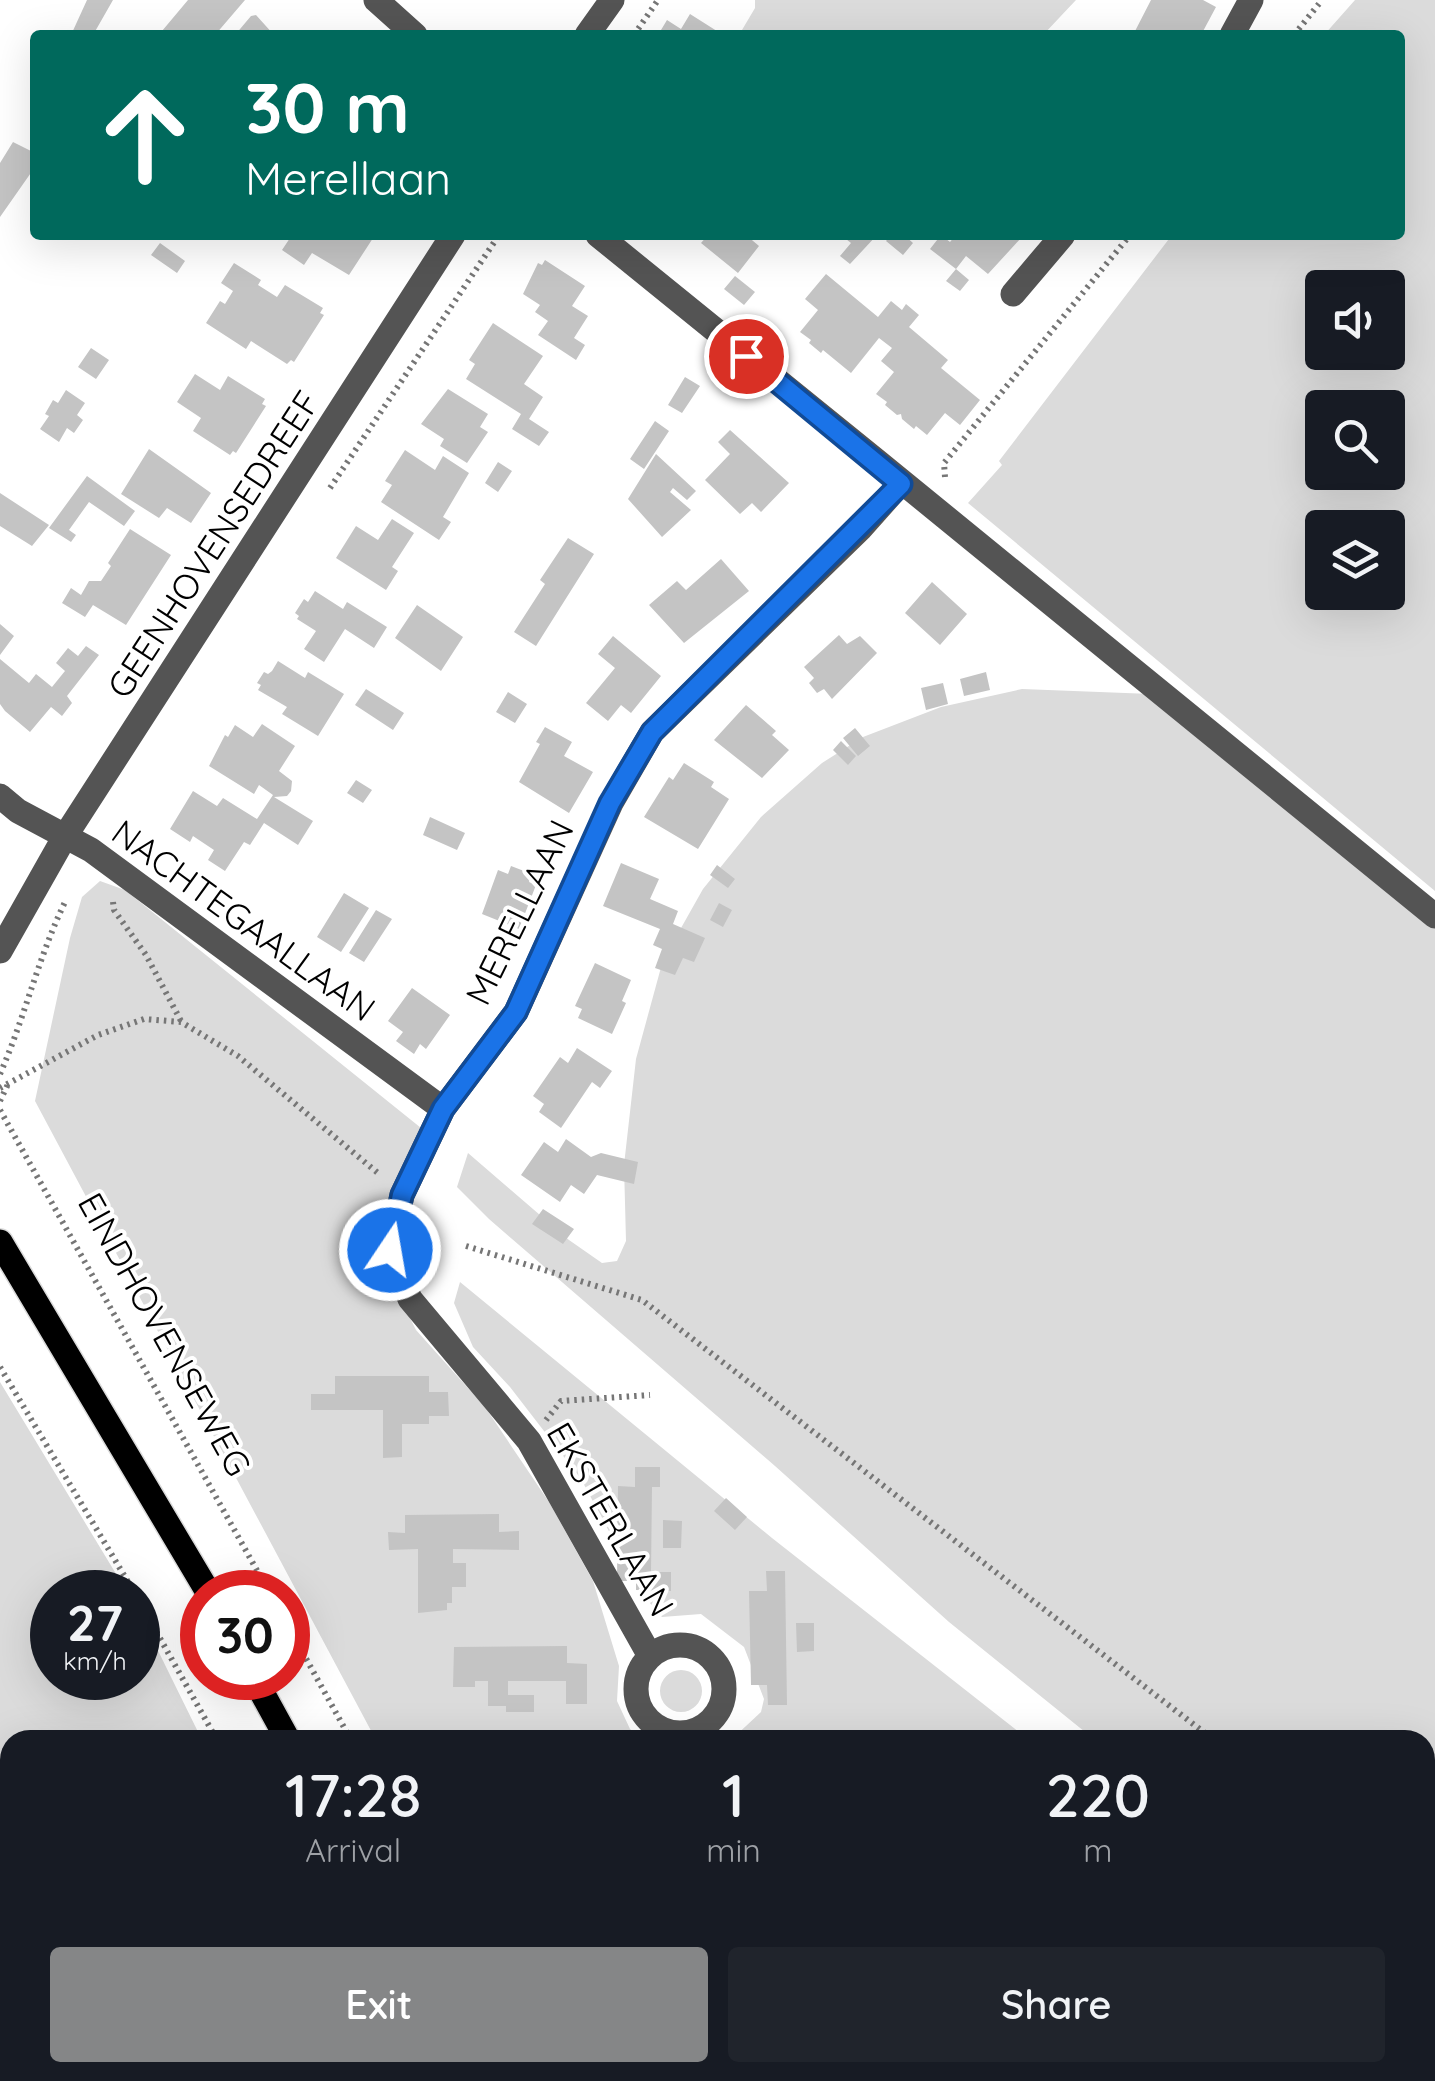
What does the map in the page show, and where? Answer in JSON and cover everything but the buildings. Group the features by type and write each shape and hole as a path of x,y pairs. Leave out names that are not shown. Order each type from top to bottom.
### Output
{"main road":[{"path":"0,1242 195,1570"},
{"path":"266,1700 283,1730"}],"street":[{"path":"376,0 409,30"},
{"path":"591,30 612,0"},
{"path":"1235,30 1251,0"},
{"name":"GEENHOVENSEDREEF","path":"0,950 64,838 451,240"},
{"path":"604,240 1435,916"},
{"path":"1014,294 1059,240"},
{"name":"MERELLAAN","path":"443,1109 516,1012 610,803 652,732 901,484"},
{"name":"NACHTEGAALLAAN","path":"0,796 18,812 107,861 443,1109"},
{"name":"GEENHOVENSEDREEF","path":"0,921 34,893"},
{"name":"EKSTERLAAN","path":"443,1109 402,1195 390,1250 410,1298 529,1441 650,1656"}],"path":[{"path":"637,30 658,0"},
{"path":"1298,30 1322,0"},
{"path":"948,482 943,474 944,463 1126,240"},
{"path":"107,861 114,910 146,955 181,1022"},
{"path":"0,1074 14,1043 44,947 69,895"},
{"path":"0,1101 4,1086 98,1036 144,1019 181,1022 238,1056 402,1195"},
{"name":"EINDHOVENSEWEG","path":"0,1110 257,1570"},
{"path":"466,1246 642,1300 1201,1730"},
{"path":"0,1367 121,1570"},
{"path":"529,1441 561,1401 650,1395"},
{"path":"160,1639 211,1730"},
{"path":"310,1666 345,1730"}],"shaded area":[{"path":"755,0 1076,0 1048,30 742,30 755,8"},
{"path":"1355,0 1435,0 1435,891 968,503 1002,465 999,461 1168,240 1405,240 1405,30 1328,30"},
{"path":"1022,689 1151,694 1435,925 1435,1730 1083,1730 949,1622 457,1187 468,1153 569,1240 602,1263 617,1261 626,1241 624,1165 636,1059 663,960 703,889 761,817 822,763 863,737 941,707"},
{"path":"100,881 125,890 431,1136 384,1266 416,1330 485,1407 549,1502 593,1581 619,1666 617,1701 631,1730 371,1730 310,1616 310,1570 285,1570 35,1101 82,897"},
{"path":"460,1282 772,1538 1016,1730 742,1730 761,1712 764,1699 744,1647 701,1614 662,1617 643,1595 581,1479 510,1387 473,1347 454,1303"},
{"path":"0,1382 114,1570 30,1570 30,1700 160,1700 160,1655 197,1730 0,1730"},
{"path":"681,1670 696,1676 702,1691 696,1706 681,1712 666,1706 660,1691 666,1676"}],"route":[{"path":"390,1250 402,1195 443,1109 516,1012 610,803 652,732 901,484 746,356"}]}
